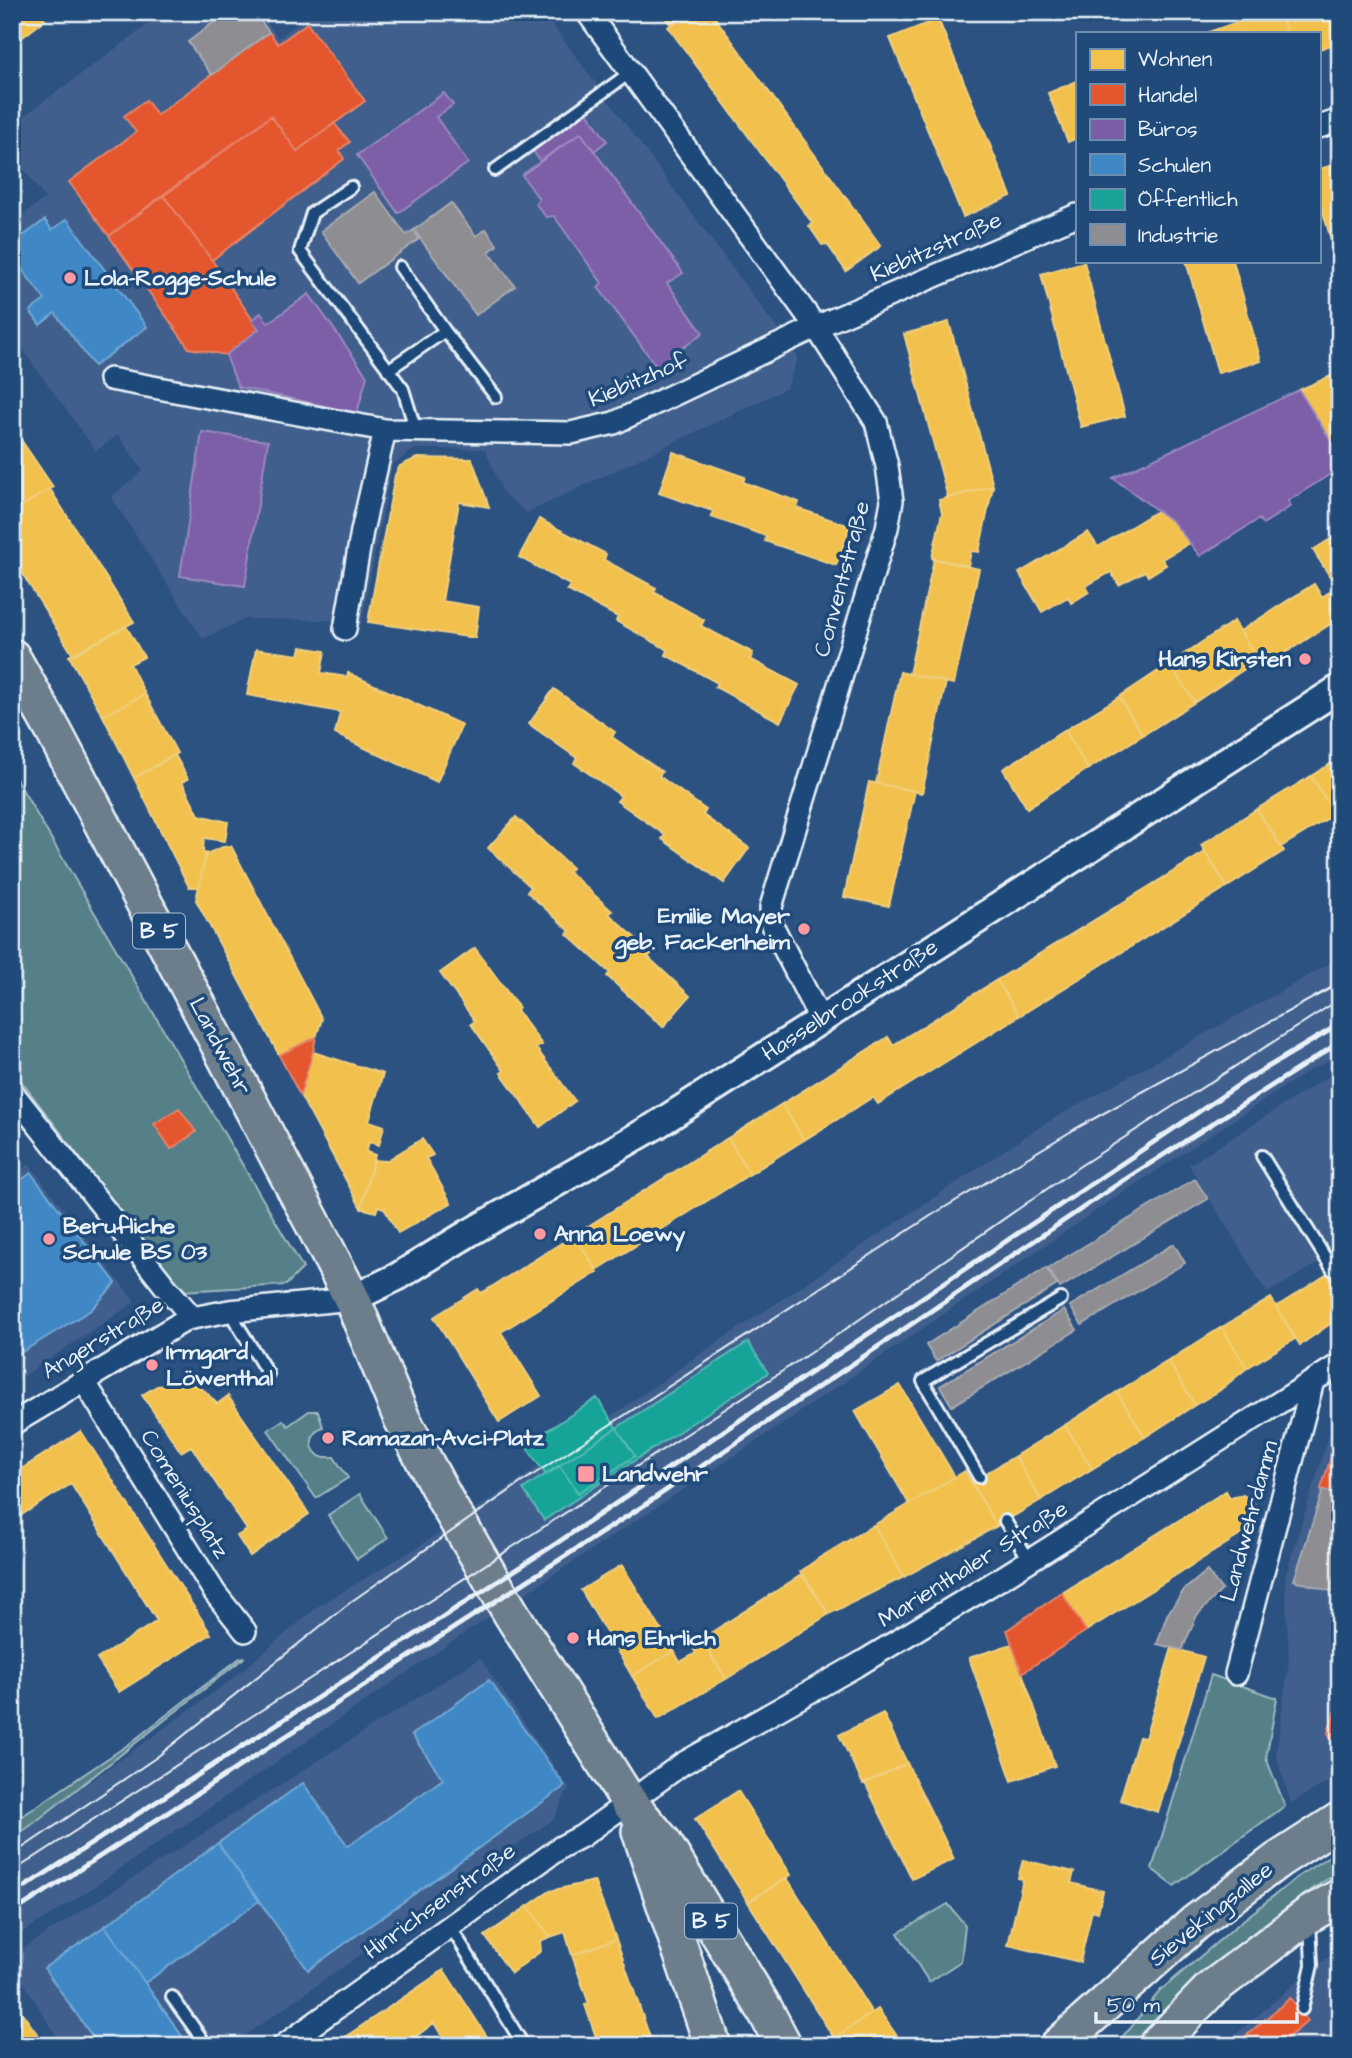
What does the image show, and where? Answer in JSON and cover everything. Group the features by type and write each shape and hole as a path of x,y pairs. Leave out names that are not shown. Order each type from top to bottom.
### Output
{"main road":[{"name":"Landwehr","path":"12,657 60,742 352,1299 402,1419 448,1506 629,1802 663,1843 765,2010 784,2046"},
{"name":"Landwehr","path":"629,1802 713,2046"},
{"name":"Sievekingsallee","path":"1058,2046 1195,1923 1278,1860 1340,1820"},
{"path":"1156,2046 1211,1989 1310,1914 1340,1897"}],"street":[{"name":"Conventstraße","path":"587,12 816,327 876,422 887,466 892,501 887,528 771,907 772,925 820,1019"},
{"path":"1320,127 1340,120"},
{"name":"Kiebitzstraße","path":"816,327 1076,215"},
{"name":"Kiebitzhof","path":"110,379 385,430 571,433 614,423 816,327"},
{"path":"345,629 362,531 385,430"},
{"name":"Hasselbrookstraße","path":"352,1299 397,1278 469,1233 615,1150 1340,688"},
{"path":"12,1092 164,1286 192,1317"},
{"name":"Angerstraße","path":"12,1424 192,1317 352,1299"},
{"name":"Marienthaler Straße","path":"629,1802 682,1764 1030,1561 1340,1364"},
{"name":"Comeniusplatz","path":"84,1381 215,1593 246,1631"},
{"name":"Landwehrdamm","path":"1236,1674 1313,1381"},
{"name":"Hinrichsenstraße","path":"283,2046 561,1847 582,1836 629,1802"}],"lane":[{"path":"495,170 631,72"},
{"path":"351,187 312,212 300,251 403,389 416,431"},
{"path":"400,267 496,397"},
{"path":"388,370 445,331"},
{"path":"1262,1156 1333,1270"},
{"path":"979,1477 923,1381 1061,1299"},
{"path":"229,1311 268,1374"},
{"path":"1004,1521 1030,1561"},
{"path":"1302,2008 1312,1965 1310,1914"},
{"path":"450,1926 524,2046"},
{"path":"172,1997 206,2046"}],"shaded area":[{"path":"165,12 259,12 278,38 315,12 543,12 798,357 787,388 527,513 503,493 485,449 415,449 392,465 361,625 329,620 245,619 203,639 111,497 143,471 118,435 96,451 12,335 12,223 45,198 12,154 12,125"},
{"path":"1340,958 1340,1054 1307,1072 1110,1201 769,1433 465,1633 76,1899 12,1939 12,1838 231,1680 317,1607 418,1547 502,1492 712,1346 1044,1124"},
{"path":"1340,1069 1340,1251 1267,1293 1189,1165"},
{"name":"Berufliche Schule BS 03","path":"29,1164 135,1302 12,1384 12,1176"},
{"path":"1340,1410 1340,1775 1291,1803 1276,1755 1289,1661 1285,1577 1336,1413"},
{"path":"480,1658 569,1788 554,1819 230,2046 63,2046 12,1964 12,1955"},
{"path":"1340,1951 1340,2046 1222,2046 1319,1963"}],"green space":[{"path":"12,772 303,1268 286,1285 182,1291 12,1069"},
{"path":"309,1411 318,1411 323,1427 313,1437 314,1450 321,1457 334,1457 348,1478 316,1498 268,1430 283,1420 288,1426"},
{"path":"360,1494 388,1538 357,1559 328,1515"},
{"path":"245,1657 12,1838 12,1823 129,1744 240,1658"},
{"path":"1211,1675 1277,1698 1266,1758 1285,1806 1174,1886 1152,1869"},
{"path":"1340,1849 1340,1871 1256,1930 1179,1998 1130,2046 1115,2046 1160,1991 1300,1875"},
{"path":"948,1904 965,1925 961,1961 929,1982 898,1933"}],"building: Wohnen":[{"path":"12,12 41,12 45,20 20,39 12,28"},
{"path":"660,12 688,12 671,25"},
{"path":"688,12 711,12 881,246 846,271 827,244 822,245 809,226 813,224 668,27"},
{"path":"1266,12 1280,12 1287,32 1209,32"},
{"path":"1280,12 1340,12 1340,42 1320,49 1320,32 1287,32"},
{"path":"938,19 1011,196 963,217 890,38"},
{"path":"1076,81 1076,138 1068,142 1048,93"},
{"path":"1340,163 1340,271 1320,201 1320,169"},
{"path":"1084,262 1125,416 1081,427 1041,274"},
{"path":"1186,262 1233,262 1261,361 1218,373"},
{"path":"949,322 993,486 948,498 904,334"},
{"path":"1340,372 1340,452 1338,453 1299,390"},
{"path":"12,428 53,487 12,512"},
{"path":"673,452 745,477 743,482 799,502 797,508 850,526 836,565 765,541 766,536 711,517 713,511 659,493"},
{"path":"417,458 472,459 489,507 459,502 442,601 479,607 475,638 368,622 395,475 400,466"},
{"path":"993,486 979,552 971,551 968,566 932,558 942,513 939,500"},
{"path":"50,489 134,622 73,655 12,557 12,512"},
{"path":"1157,511 1173,522 1190,543 1162,559 1166,565 1148,576 1145,571 1119,585 1111,572 1086,586 1089,592 1071,603 1068,597 1042,612 1019,573 1088,532 1098,547"},
{"path":"539,519 606,554 604,560 656,588 654,592 704,620 701,626 753,653 750,659 799,685 780,722 715,687 718,683 666,655 668,650 616,621 618,617 567,590 570,585 519,557"},
{"path":"1340,533 1340,592 1313,550"},
{"path":"934,559 979,569 954,684 909,674"},
{"path":"1314,584 1322,597 1337,587 1340,592 1340,618 1263,667 1240,631"},
{"path":"1234,621 1258,660 1195,702 1169,664"},
{"path":"126,626 144,657 130,664 145,694 103,716 69,656"},
{"path":"301,647 325,651 321,673 347,677 348,673 462,725 437,782 335,734 340,712 247,695 256,649 299,655"},
{"path":"1169,664 1195,702 1143,735 1119,697"},
{"path":"900,672 946,682 922,793 876,783"},
{"path":"554,689 615,732 612,737 662,772 659,776 706,810 703,815 749,848 724,883 662,839 665,835 617,801 621,796 574,763 577,758 529,724"},
{"path":"145,694 177,753 134,778 103,716"},
{"path":"1119,697 1143,735 1088,769 1065,730"},
{"path":"1065,730 1088,769 1027,808 1003,769"},
{"path":"175,755 188,779 182,782 199,815 228,822 225,841 204,838 203,851 206,854 199,887 189,887 134,778"},
{"path":"1340,758 1340,810 1335,814 1311,776"},
{"path":"1311,776 1335,814 1281,847 1257,809"},
{"path":"869,782 915,791 889,906 844,897"},
{"path":"1257,809 1284,851 1227,887 1201,845"},
{"path":"516,817 572,868 569,872 612,911 609,914 652,953 648,957 690,996 663,1027 607,976 610,973 567,934 570,931 527,892 531,887 488,848"},
{"path":"231,846 322,1019 316,1037 279,1055 196,900 206,854"},
{"path":"1205,852 1227,887 1019,1016 997,980"},
{"path":"475,948 519,1008 517,1010 542,1045 536,1048 575,1101 540,1127 501,1073 504,1071 471,1024 475,1021 440,973"},
{"path":"997,980 1019,1016 878,1104 873,1097 804,1140 782,1104 888,1037 893,1045"},
{"path":"313,1052 383,1074 369,1121 384,1126 379,1145 369,1142 366,1152 375,1155 361,1208 300,1095"},
{"path":"782,1104 804,1140 750,1174 728,1138"},
{"path":"728,1138 750,1174 597,1270 574,1235"},
{"path":"422,1139 433,1155 426,1158 451,1203 398,1233 384,1208 378,1206 376,1212 361,1208 373,1160 386,1161"},
{"path":"574,1235 598,1272 501,1332 541,1396 499,1422 434,1317 478,1289 481,1293 485,1291"},
{"path":"1340,1266 1340,1317 1300,1345 1276,1307"},
{"path":"1271,1298 1295,1339 1247,1368 1222,1327"},
{"path":"1222,1327 1247,1368 1219,1391 1195,1405 1168,1361"},
{"path":"1168,1361 1195,1405 1145,1437 1117,1392"},
{"path":"195,1385 217,1404 228,1396 309,1514 250,1556 237,1536 247,1530 191,1446 181,1452 142,1395 157,1386"},
{"path":"900,1385 955,1477 909,1504 855,1411"},
{"path":"1117,1392 1145,1437 1092,1469 1065,1425"},
{"path":"1065,1425 1092,1469 1041,1500 1015,1456"},
{"path":"81,1431 211,1634 119,1692 97,1659 157,1621 71,1484 12,1521 12,1475"},
{"path":"1015,1456 1041,1500 997,1526 971,1482"},
{"path":"965,1471 997,1526 904,1577 874,1525"},
{"path":"1226,1491 1230,1498 1243,1495 1253,1501 1257,1511 1253,1521 1247,1525 1250,1529 1086,1631 1062,1593"},
{"path":"874,1525 904,1577 829,1614 800,1572"},
{"path":"622,1565 674,1651 632,1676 581,1590"},
{"path":"803,1574 829,1614 726,1679 701,1639"},
{"path":"701,1639 726,1679 658,1719 632,1676 674,1651 680,1662 696,1653 691,1645"},
{"path":"1012,1644 1055,1766 1012,1781 969,1658"},
{"path":"1172,1648 1204,1657 1158,1812 1120,1800 1139,1737 1145,1738"},
{"path":"883,1713 907,1763 863,1784 839,1735"},
{"path":"907,1763 954,1859 912,1879 865,1783"},
{"path":"738,1791 791,1875 748,1902 695,1819"},
{"path":"1023,1860 1074,1872 1071,1883 1103,1891 1098,1912 1092,1910 1080,1962 1008,1945 1023,1879 1018,1878"},
{"path":"787,1878 872,2013 834,2038 748,1902"},
{"path":"594,1881 616,1939 572,1955 565,1932 550,1937 528,1906 550,1891"},
{"path":"528,1906 550,1937 540,1941 541,1951 511,1973 485,1936"},
{"path":"616,1939 653,2046 599,2046 585,2005 589,2004 572,1955"},
{"path":"444,1970 493,2046 448,2046 434,2023 403,2046 332,2046"},
{"path":"12,1999 38,2035 23,2046 12,2046"},
{"path":"878,2009 904,2046 847,2046 839,2035"}],"building: Handel":[{"path":"307,23 365,101 297,151 271,116 109,236 69,182 136,132 124,116 146,100 157,115 269,32 278,44"},
{"path":"271,116 297,151 334,123 350,142 339,150 344,159 212,260 163,195"},
{"path":"163,195 259,329 226,355 189,348 109,236"},
{"path":"316,1037 313,1052 300,1095 279,1055"},
{"path":"179,1108 196,1132 171,1149 154,1124"},
{"path":"1336,1441 1340,1442 1340,1495 1321,1489"},
{"path":"1062,1593 1086,1631 1022,1673 1007,1630"},
{"path":"1340,1694 1340,1756 1328,1733"},
{"path":"1290,1998 1308,2021 1285,2040 1290,2046 1234,2046"},
{"path":"1340,2020 1340,2046 1338,2046 1332,2044"}],"building: Büros":[{"path":"444,93 453,105 436,117 468,163 398,213 357,155"},
{"path":"586,111 607,141 594,151 581,133 540,161 532,149"},
{"path":"581,133 683,273 667,283 703,333 657,367 598,287 602,283 554,216 546,217 536,204 539,199 522,175"},
{"path":"309,294 367,376 357,413 238,387 226,355 259,329 252,320 261,313 268,323"},
{"path":"1299,390 1340,455 1340,468 1288,501 1291,506 1263,524 1259,519 1200,556 1173,522 1113,478"},
{"path":"202,432 268,441 245,586 180,576"}],"building: Schulen":[{"name":"Lola-Rogge-Schule","path":"67,219 147,327 94,366 55,313 40,325 30,311 45,300 12,256 12,244 45,220 52,230"},
{"name":"Berufliche Schule BS 03","path":"31,1173 116,1283 91,1310 12,1358 12,1187"},
{"path":"489,1680 565,1786 308,1970 218,1843 303,1783 348,1846 443,1779 412,1735"},
{"path":"218,1843 259,1901 145,1983 105,1926"},
{"path":"105,1926 189,2046 99,2046 44,1968"}],"building: Öffentlich":[{"path":"748,1342 768,1373 544,1520 523,1489"},
{"path":"597,1398 635,1456 578,1493 560,1466 546,1475 525,1445"}],"building: Industrie":[{"path":"227,12 254,12 269,32 212,75 188,42"},
{"path":"375,192 406,235 414,230 419,239 358,283 321,231"},
{"path":"451,203 476,236 486,229 497,245 489,252 515,286 476,315 414,230"},
{"path":"1195,1179 1208,1199 1060,1288 1048,1268"},
{"path":"1174,1244 1185,1263 1082,1325 1070,1306"},
{"path":"1046,1268 1057,1285 936,1361 926,1345"},
{"path":"1064,1310 1077,1330 952,1406 940,1386"},
{"path":"1323,1490 1340,1495 1340,1594 1294,1580"},
{"path":"1207,1571 1222,1590 1197,1615 1182,1650 1157,1644 1167,1615 1184,1590"}],"tram line":[{"path":"12,1855 157,1757 352,1601 522,1482 932,1215 1075,1129 1340,983"},
{"path":"12,1872 719,1413 840,1333 1080,1166 1340,999"}],"railway":[{"path":"12,1895 557,1543 1246,1080 1340,1024"},
{"path":"12,1913 643,1506 1118,1184 1340,1042"}],"place":[{"name":"Lola-Rogge-Schule","path":"70,278"},
{"name":"Hans Kirsten","path":"1305,659"},
{"name":"Emilie Mayer geb. Fackenheim","path":"804,929"},
{"name":"Anna Loewy","path":"540,1234"},
{"name":"Berufliche Schule BS 03","path":"49,1239"},
{"name":"Irmgard Löwenthal","path":"152,1365"},
{"name":"Ramazan-Avci-Platz","path":"328,1438"},
{"name":"Landwehr","path":"586,1474"},
{"name":"Hans Ehrlich","path":"573,1638"}]}
